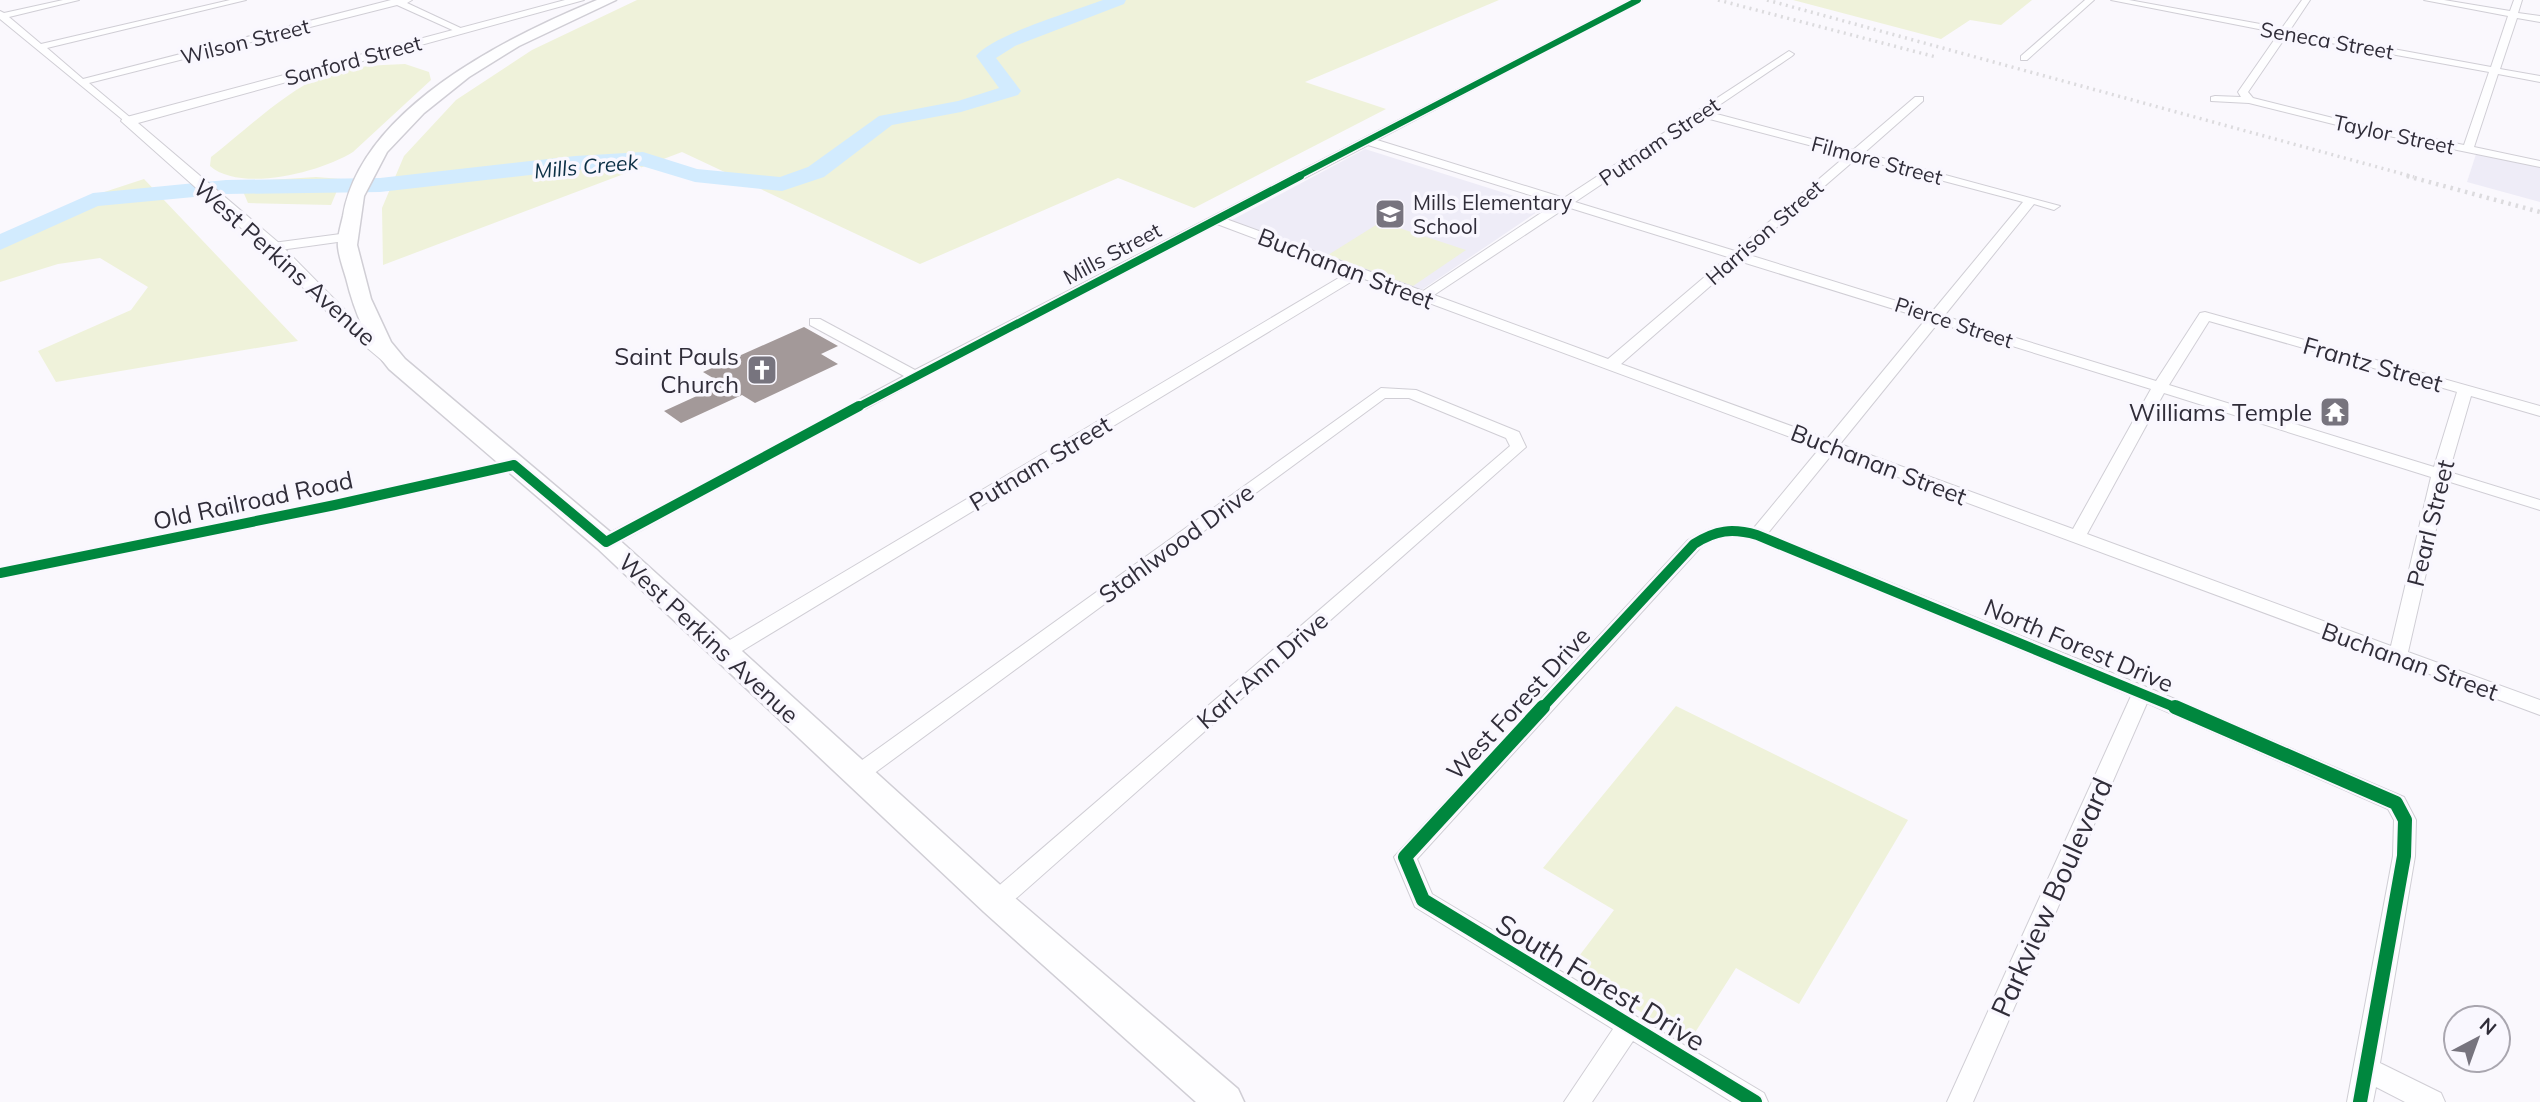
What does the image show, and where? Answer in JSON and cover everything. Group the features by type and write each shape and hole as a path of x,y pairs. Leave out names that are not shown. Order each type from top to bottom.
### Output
{"main road":[{"path":"391,358 353,282 348,236 359,186 384,145 411,115 460,76 522,40 610,0"},
{"name":"West Perkins Avenue","path":"391,358 606,542 996,902 1224,1102"}],"street":[{"path":"1,15 75,0"},
{"path":"40,47 243,0"},
{"name":"Sanford Street","path":"128,121 578,0"},
{"name":"Mills Street","path":"606,542 915,376 1638,0"},
{"path":"2024,58 2090,0"},
{"name":"Seneca Street","path":"2115,0 2540,79"},
{"path":"2249,100 2243,92 2306,0"},
{"path":"2428,0 2540,19"},
{"path":"2468,149 2518,0"},
{"path":"399,1 463,31"},
{"name":"Wilson Street","path":"82,82 399,1"},
{"name":"West Perkins Avenue","path":"1,15 273,247 347,322 391,358"},
{"name":"Putnam Street","path":"1423,298 1789,54"},
{"name":"Harrison Street","path":"1609,366 1919,99"},
{"name":"Taylor Street","path":"2215,99 2249,100 2307,115 2540,164"},
{"name":"Filmore Street","path":"1700,113 2054,206"},
{"name":"Pierce Street","path":"1367,141 1936,316 2159,389 2540,505"},
{"path":"1757,535 2031,200"},
{"name":"Buchanan Street","path":"1217,220 1609,366 1831,444 2076,539 2540,708"},
{"path":"273,247 348,236"},
{"name":"Putnam Street","path":"725,652 1356,273"},
{"name":"Frantz Street","path":"2159,389 2205,316 2540,411"},
{"path":"815,322 915,376"},
{"path":"2076,539 2159,389"},
{"name":"Pearl Street","path":"2398,656 2440,475 2465,390"},
{"name":"Stahlwood Drive","path":"858,774 1381,393 1410,393 1513,435"},
{"name":"Karl-Ann Drive","path":"996,902 1518,447 1513,435"},
{"name":"Old Railroad Road","path":"0,573 322,508 514,465"},
{"name":"North Forest Drive","path":"1694,544 1715,530 1738,529 1757,535 2142,693 2396,803 2405,820 2404,856 2360,1102"},
{"name":"West Forest Drive","path":"1423,900 1405,857 1694,544"},
{"name":"Parkview Boulevard","path":"1960,1102 2142,693"},
{"name":"South Forest Drive","path":"1423,900 1755,1102"},
{"path":"1577,1102 1629,1026"},
{"path":"2367,1070 2432,1102"}],"shaded area":[{"name":"Mills Elementary School","path":"1365,149 1546,206 1420,291 1230,221"},
{"path":"2477,151 2540,165 2540,202 2467,182"}],"green space":[{"path":"637,0 1499,0 1305,82 1386,109 1194,208 1118,178 920,264 682,152 383,265 382,208 404,156 456,100 532,50"},
{"path":"1793,0 2032,0 2001,25 1970,20 1941,39"},
{"path":"405,64 429,72 431,80 353,152 322,166 281,177 241,178 224,174 210,166 211,157 278,103 320,77 351,68"},
{"path":"316,177 342,179 331,205 248,203 239,182"},
{"path":"144,179 298,341 56,382 38,351 131,310 148,287 100,258 58,264 0,282 0,241 77,201"},
{"path":"1376,225 1393,226 1466,250 1413,286 1328,255"},
{"path":"1676,706 1908,820 1799,1004 1736,968 1689,1042 1570,968 1614,910 1543,868"}],"building":[{"name":"Saint Pauls Church","path":"804,327 838,346 821,354 838,364 755,403 742,395 681,423 664,411 723,384 703,372"}],"waterway":[{"name":"Mills Creek","path":"0,243 93,200 226,187 380,185 575,163 643,159 695,175 782,184 816,172 886,120 961,106 1011,91 985,56 1009,42 1118,0"}],"railway":[{"path":"1718,0 1936,57"},
{"path":"1767,0 2414,177"},
{"path":"2407,176 2540,212"}],"cycle path":[{"path":"0,573 335,505 514,465 606,542 915,376 1638,0"},
{"path":"1755,1102 1423,900 1405,857 1694,544 1710,534 1724,530 1757,535 2142,693 2396,803 2405,820 2404,856 2360,1102"}],"place":[{"name":"Mills Elementary School","path":"1390,214"},
{"name":"Saint Pauls Church","path":"762,370"},
{"name":"Williams Temple","path":"2335,412"}]}
